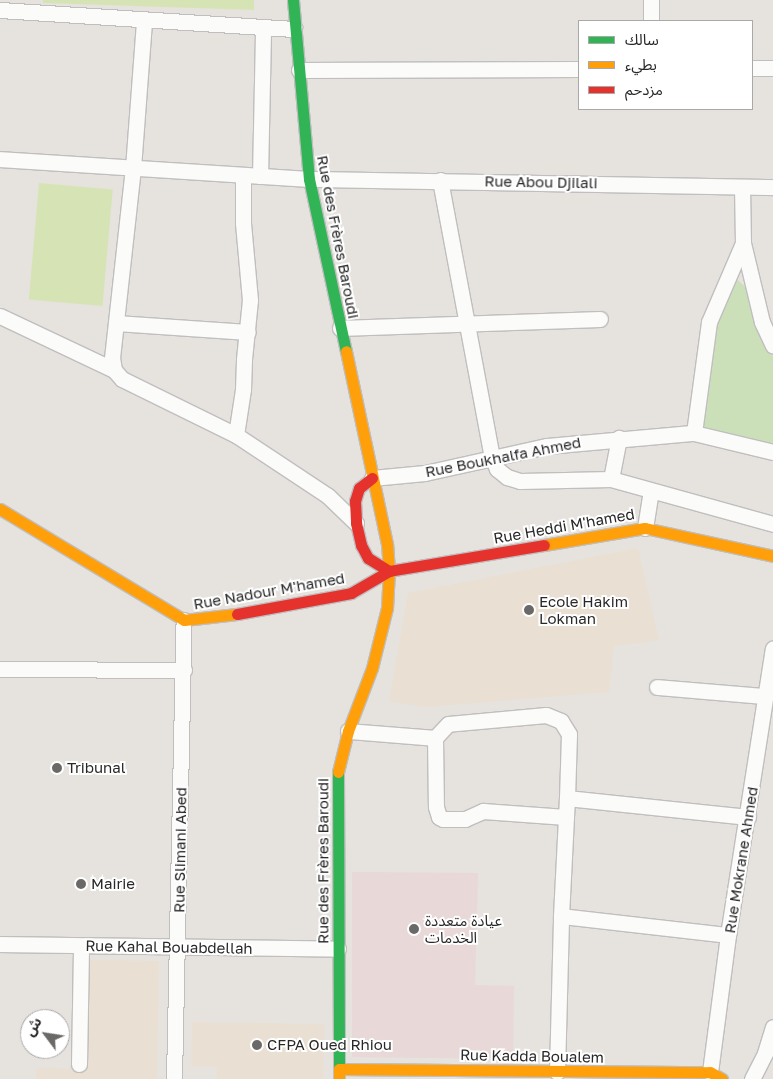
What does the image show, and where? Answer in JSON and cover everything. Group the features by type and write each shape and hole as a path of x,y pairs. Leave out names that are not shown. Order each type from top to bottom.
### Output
{"street":[{"name":"Rue des Frères Baroudi","path":"294,0 294,29 309,179 387,544 389,571 387,608 374,660 348,731 338,770 339,1074"},
{"path":"650,20 651,0"},
{"path":"0,10 294,29"},
{"path":"114,370 112,358 133,168 144,20"},
{"path":"260,176 263,27"},
{"path":"753,68 773,68"},
{"path":"299,70 578,69"},
{"name":"Rue Abou Djilali","path":"0,159 309,179 773,187"},
{"path":"236,435 243,389 250,300 243,223 242,175"},
{"path":"440,180 492,458 497,469 507,477 520,481 611,478 651,491 773,524"},
{"path":"742,187 743,243 762,322 773,346"},
{"path":"694,433 709,322 743,243"},
{"path":"0,316 114,370 122,379 236,435 328,496 356,523"},
{"path":"340,328 600,319"},
{"path":"116,323 248,332"},
{"name":"Rue Boukhalfa Ahmed","path":"372,478 425,473 547,446 619,438 694,433 773,452"},
{"path":"611,478 619,438"},
{"path":"372,478 359,488 355,501 356,523 361,545 368,558 389,571"},
{"path":"645,528 651,491"},
{"name":"Rue Nadour M'hamed","path":"0,509 184,620 242,613 352,593 389,571"},
{"name":"Rue Heddi M'hamed","path":"389,571 645,528 773,556"},
{"name":"Rue Slimani Abed","path":"174,1079 184,620"},
{"name":"Rue Mokrane Ahmed","path":"716,1075 728,935 773,649"},
{"path":"0,669 184,670"},
{"path":"657,687 765,696"},
{"path":"557,1072 561,916 567,798 569,734 561,721 554,716 546,715 448,724 435,738 436,808 439,817 443,819 466,819 483,811 566,817"},
{"path":"348,731 435,738"},
{"path":"567,798 748,817"},
{"path":"561,916 728,935"},
{"name":"Rue Kahal Bouabdellah","path":"0,944 338,949"},
{"path":"79,1064 81,946"},
{"path":"752,1079 765,1053 773,1027"},
{"name":"Rue Kadda Boualem","path":"339,1074 557,1072 716,1075"}],"shaded area":[{"name":"Ecole Hakim Lokman","path":"638,548 659,640 614,646 609,692 426,707 389,701 408,593"},
{"name":"عيادة متعددة الخدمات","path":"352,872 478,873 475,985 514,986 513,1059 352,1057"},
{"path":"90,960 159,961 157,1079 36,1079 36,1068 88,1069"},
{"name":"CFPA Oued Rhiou","path":"192,1022 324,1024 323,1079 217,1079 217,1067 191,1066"}],"green space":[{"path":"43,0 254,0 254,10 43,3"},
{"path":"39,183 113,189 103,306 29,300"},
{"path":"734,277 748,289 758,322 773,357 773,444 699,428 716,321"}],"traffic: fast":[{"path":"293,0 309,179 346,351"},
{"path":"338,772 339,1069"}],"traffic: slow":[{"path":"338,772 348,731 372,668 387,608 389,571 387,544 346,351"},
{"path":"0,509 184,620 237,614"},
{"path":"544,545 645,528 773,556"},
{"path":"339,1079 339,1069 710,1072 722,1079"}],"traffic: jam":[{"path":"372,478 359,488 355,501 356,523 361,545 368,558 389,571"},
{"path":"237,614 351,593 389,571 544,545"}],"place":[{"name":"Ecole Hakim Lokman","path":"529,610"},
{"name":"Tribunal","path":"57,768"},
{"name":"Mairie","path":"81,884"},
{"name":"عيادة متعددة الخدمات","path":"414,929"},
{"name":"CFPA Oued Rhiou","path":"257,1045"}]}
